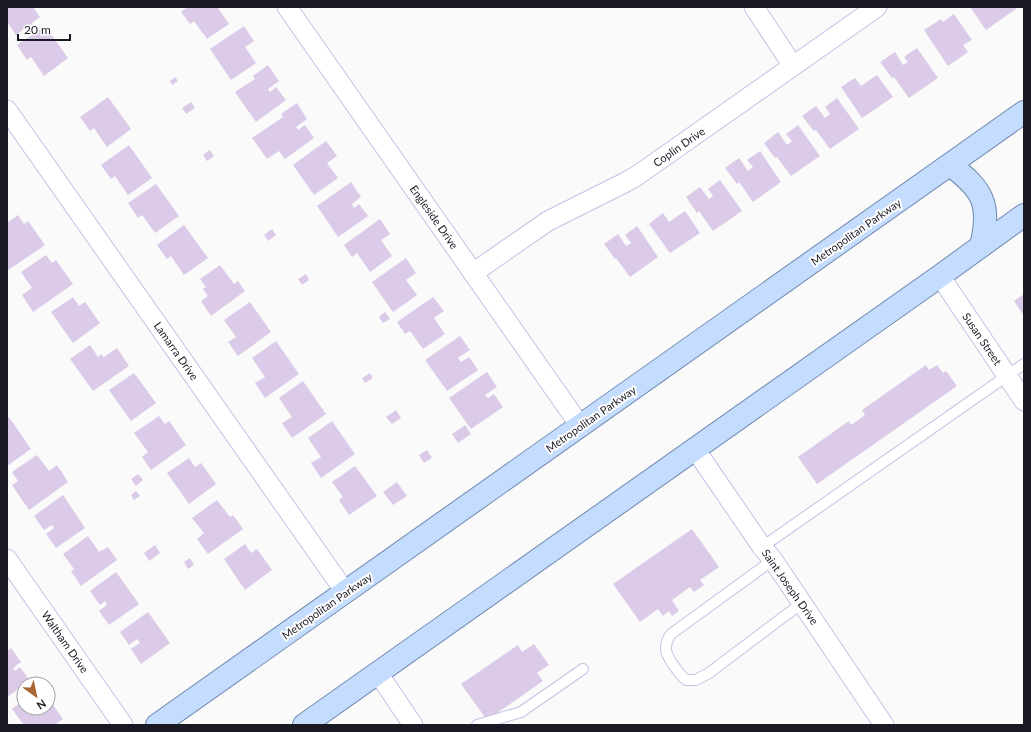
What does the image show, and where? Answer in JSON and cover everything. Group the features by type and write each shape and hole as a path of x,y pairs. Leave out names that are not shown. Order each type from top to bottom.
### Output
{"main road":[{"name":"Metropolitan Parkway","path":"158,725 1024,112"},
{"path":"950,165 965,175 975,186 982,199 985,213 985,226 980,246"},
{"path":"304,725 940,276 1024,215"}],"street":[{"name":"Engleside Drive","path":"287,7 581,427"},
{"path":"754,7 793,66"},
{"name":"Coplin Drive","path":"473,273 548,221 638,175 877,7"},
{"name":"Lamarra Drive","path":"7,110 346,593"},
{"name":"Susan Street","path":"940,276 1024,401"},
{"name":"Saint Joseph Drive","path":"695,449 802,603 884,725"},
{"name":"Waltham Drive","path":"7,559 123,725"},
{"path":"378,673 413,725"}],"lane":[{"path":"802,603 696,680 686,680 668,657 666,644 670,634 768,554 1024,364"},
{"path":"478,725 521,712 583,669"}],"building":[{"path":"7,7 33,7 40,17 16,35 7,22"},
{"path":"188,7 220,7 218,8 229,24 207,39 194,21 190,24 181,12"},
{"path":"970,7 1015,7 1016,9 986,30"},
{"path":"954,14 972,40 963,45 968,52 948,66 924,30 941,19 943,22"},
{"path":"45,26 68,58 44,76 31,57 27,60 17,45"},
{"path":"244,26 254,41 245,47 256,63 231,80 210,49"},
{"path":"917,48 938,78 909,98 894,77 892,78 880,62 895,52 903,65 908,62 904,57"},
{"path":"268,65 279,81 268,89 270,92 276,87 286,100 256,122 235,92 255,79 253,76"},
{"path":"877,75 893,97 862,118 841,87 855,78 861,86"},
{"path":"175,77 178,81 172,85 170,81"},
{"path":"108,97 131,129 107,147 94,128 90,131 80,117"},
{"path":"837,98 859,129 830,149 816,130 814,131 802,116 816,106 825,118 830,114 825,107"},
{"path":"191,102 195,108 186,114 182,108"},
{"path":"297,103 307,119 296,127 298,130 305,125 314,138 285,159 279,151 267,159 252,138 283,117 281,114"},
{"path":"798,125 820,156 791,176 764,143 778,132 787,145 792,141 786,134"},
{"path":"326,141 337,156 327,163 338,178 314,195 293,165"},
{"path":"129,145 152,178 128,195 115,176 111,179 101,165"},
{"path":"210,150 214,156 207,161 203,155"},
{"path":"760,151 781,182 753,202 739,182 737,184 725,168 739,158 748,171 753,167 747,160"},
{"path":"720,180 742,211 713,231 699,211 697,213 686,197 700,187 709,199 713,196 708,189"},
{"path":"351,182 361,197 352,204 354,208 359,204 368,216 338,237 317,206"},
{"path":"156,184 179,216 155,233 142,215 138,218 128,203"},
{"path":"685,211 700,233 670,253 649,224 663,213 669,222"},
{"path":"18,215 24,224 28,221 45,245 7,271 7,223"},
{"path":"380,219 390,234 381,240 392,256 370,272 357,253 352,257 344,245"},
{"path":"184,225 208,258 184,275 171,256 167,259 157,245"},
{"path":"637,226 658,257 630,277 604,244 618,234 626,246 631,243 625,235"},
{"path":"272,229 276,235 268,241 264,235"},
{"path":"46,255 52,263 56,260 73,284 33,312 22,295 32,288 21,272"},
{"path":"406,258 416,273 406,280 417,295 393,312 372,282"},
{"path":"220,265 234,284 238,281 245,291 211,316 201,301 208,296 203,289 206,287 200,279"},
{"path":"306,274 309,280 302,285 298,279"},
{"path":"1024,294 1024,316 1014,301"},
{"path":"73,297 79,306 85,302 100,323 73,343 51,312"},
{"path":"433,297 444,311 434,318 445,334 423,349 410,331 405,334 397,322"},
{"path":"250,302 271,332 238,356 228,342 236,337 224,320"},
{"path":"385,312 390,319 383,323 379,317"},
{"path":"460,336 470,350 458,358 461,362 469,357 478,370 447,391 425,360"},
{"path":"276,341 299,374 265,398 255,383 265,377 252,358"},
{"path":"90,345 98,357 101,354 104,357 117,348 129,366 93,391 70,359"},
{"path":"926,365 929,370 937,365 943,373 946,371 957,386 817,484 798,457 849,421 851,425 865,415 862,410"},
{"path":"487,372 497,387 485,395 488,398 494,394 503,407 471,429 449,398"},
{"path":"134,373 156,403 131,421 109,390"},
{"path":"370,373 373,378 365,383 362,378"},
{"path":"303,381 326,414 292,438 282,423 292,417 279,398"},
{"path":"396,410 401,418 392,424 386,417"},
{"path":"159,416 165,424 169,421 186,445 151,470 142,457 148,452 134,433"},
{"path":"9,417 31,449 7,466 7,418"},
{"path":"332,421 355,454 321,478 311,463 321,457 308,438"},
{"path":"465,425 471,434 458,443 452,434"},
{"path":"427,450 432,458 424,463 419,455"},
{"path":"37,455 49,471 57,465 68,482 29,510 12,485 18,481 12,472"},
{"path":"189,458 195,467 201,463 216,484 189,504 167,473"},
{"path":"355,466 377,496 349,515 339,500 343,497 332,482"},
{"path":"138,474 143,480 136,486 131,479"},
{"path":"397,482 407,496 393,505 383,492"},
{"path":"136,491 140,496 134,500 131,495"},
{"path":"63,495 85,528 56,548 46,534 54,528 52,525 44,530 34,516"},
{"path":"217,500 230,517 233,515 243,529 208,554 197,539 204,533 192,518"},
{"path":"692,529 719,567 700,580 704,585 694,592 690,587 672,600 679,611 672,616 669,611 663,616 658,609 640,622 613,584"},
{"path":"88,536 99,552 108,547 117,560 81,586 71,571 74,569 63,554"},
{"path":"245,544 251,553 257,549 272,570 245,590 224,559"},
{"path":"155,545 160,553 149,561 144,553"},
{"path":"190,558 194,565 188,569 184,562"},
{"path":"116,572 139,604 109,625 99,611 107,605 105,601 100,605 90,591"},
{"path":"148,612 170,643 141,664 131,649 140,643 137,639 129,645 120,632"},
{"path":"534,644 549,665 537,673 543,681 487,720 461,684 518,645 522,652"},
{"path":"11,648 21,662 13,668 15,671 20,667 26,676 16,676 16,691 7,697 7,651"},
{"path":"16,706 16,714 12,709"},
{"path":"56,709 63,719 54,725 24,725 17,716 56,716"}]}
